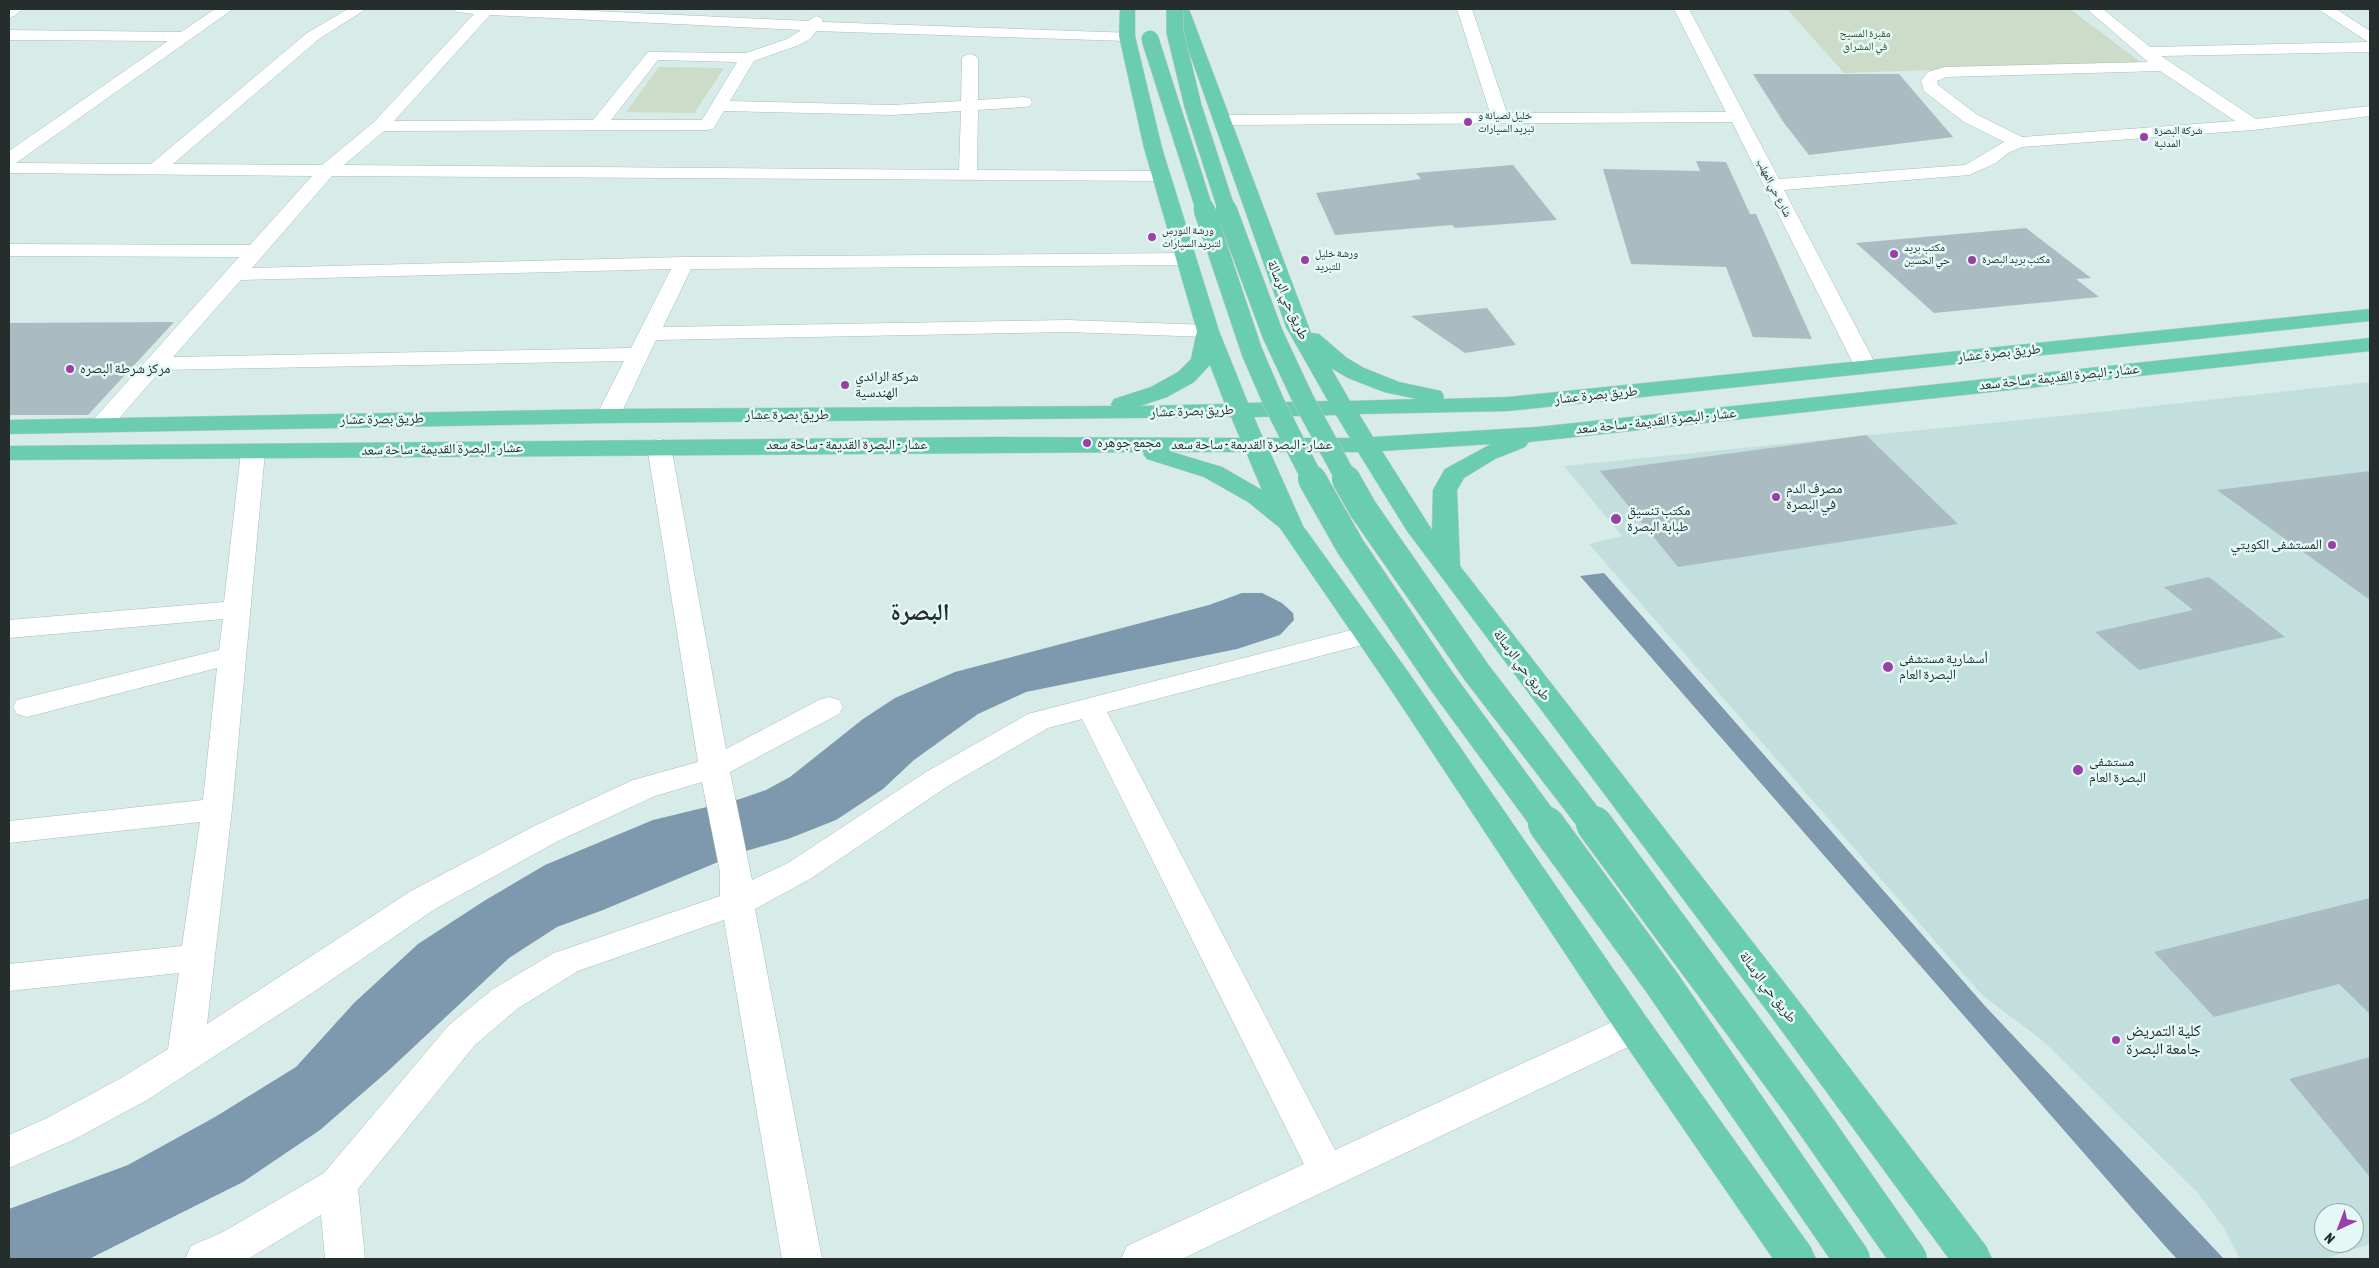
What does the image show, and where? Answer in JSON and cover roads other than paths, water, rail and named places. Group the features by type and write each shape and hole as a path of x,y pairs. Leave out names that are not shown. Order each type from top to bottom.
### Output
{"main road":[{"path":"1127,9 1139,37 1252,352 1274,403 1310,475 1350,546 1440,679 1660,980 1852,1259"},
{"path":"1134,9 1162,177 1208,331 1255,446 1291,526 1634,1028 1796,1259"},
{"name":"طريق حي الرسالة","path":"1174,9 1175,32 1193,106 1218,186 1273,335 1303,399 1363,509 1477,673 1618,856 1800,1103 1909,1259"},
{"name":"طريق حي الرسالة","path":"1181,9 1223,120 1269,254 1298,327 1343,408 1416,526 1785,1009 1972,1259"},
{"name":"طريق بصرة عشار","path":"9,426 608,416 1067,413 1509,404 2370,314"},
{"path":"1298,327 1339,363 1372,380 1423,394 1509,404"},
{"path":"1067,413 1128,403 1173,385 1186,377 1202,361 1208,331"},
{"name":"عشار - البصرة القديمة - ساحة سعد","path":"9,453 254,452 659,446 1366,445 1537,434 2370,344"},
{"path":"1447,567 1445,490 1454,474 1487,454 1537,434"},
{"path":"1107,445 1160,455 1213,472 1257,497 1291,526"}],"street":[{"path":"9,13 15,9"},
{"path":"9,159 225,9"},
{"path":"156,169 313,36 358,9"},
{"path":"462,9 705,15 813,26 953,23 1139,37"},
{"path":"598,124 654,55 748,58 793,42 804,36 813,26 822,9"},
{"path":"1464,9 1500,118"},
{"name":"شارع حي المهلب","path":"1682,9 1866,367"},
{"path":"2094,9 2163,66 2253,125"},
{"path":"2326,9 2370,38"},
{"path":"102,424 327,170 380,126 486,10"},
{"path":"9,35 184,38"},
{"path":"2147,52 2370,47"},
{"path":"380,126 707,125 748,58"},
{"path":"968,175 970,59"},
{"path":"2018,142 1970,118 1930,87 1929,81 1934,75 1945,72 2163,66"},
{"path":"718,106 892,110 1024,102"},
{"path":"1772,185 1969,170 1990,159 2002,148 2018,142 2253,125 2370,111"},
{"path":"2336,115 2362,128"},
{"path":"1223,120 1737,117"},
{"path":"9,168 1162,177"},
{"path":"9,250 256,251"},
{"path":"235,274 684,263 1187,259"},
{"path":"608,416 684,263"},
{"path":"648,334 1067,326 1162,331 1208,331"},
{"path":"155,364 638,354"},
{"path":"659,446 802,1259"},
{"path":"185,1056 217,808 254,452"},
{"path":"9,628 238,610"},
{"path":"205,1259 237,1245 338,1185 462,1035 505,999 566,962 737,888 800,871 900,802 1008,737 1038,722 1090,706 1367,635"},
{"path":"27,708 233,655"},
{"path":"1090,706 1327,1172"},
{"path":"9,1152 60,1128 134,1089 300,983 423,900 547,833 644,788 716,778 829,707"},
{"path":"9,832 217,808"},
{"path":"9,977 198,958"},
{"path":"1142,1259 1634,1028"},
{"path":"338,1185 345,1259"}],"place":[{"name":"خليل لصيانة و تبريد السيارات","path":"1468,122"},
{"name":"شركة البصرة المدنية","path":"2144,137"},
{"name":"ورشة النورس لتبريد السيارات","path":"1152,237"},
{"name":"مكتب بريد حي الحسين","path":"1894,254"},
{"name":"ورشة خليل للتبريد","path":"1305,260"},
{"name":"مكتب بريد البصرة","path":"1972,260"},
{"name":"مركز شرطة البصره","path":"70,369"},
{"name":"شركة الرائدي الهندسية","path":"845,385"},
{"name":"مجمع جوهره","path":"1087,443"},
{"name":"مصرف الدم في البصرة","path":"1776,497"},
{"name":"مكتب تنسيق طبابة البصرة","path":"1616,519"},
{"name":"المستشفى الكويتي","path":"2332,545"},
{"name":"أسشارية مستشفى البصرة العام","path":"1888,667"},
{"name":"مستشفى البصرة العام","path":"2078,770"},
{"name":"كلية التمريض جامعة البصرة","path":"2116,1040"}],"district":[{"name":"البصرة","path":"920,612"}],"park label":[{"name":"مقبرة المسيح في المشراق","path":"1865,40"}]}
